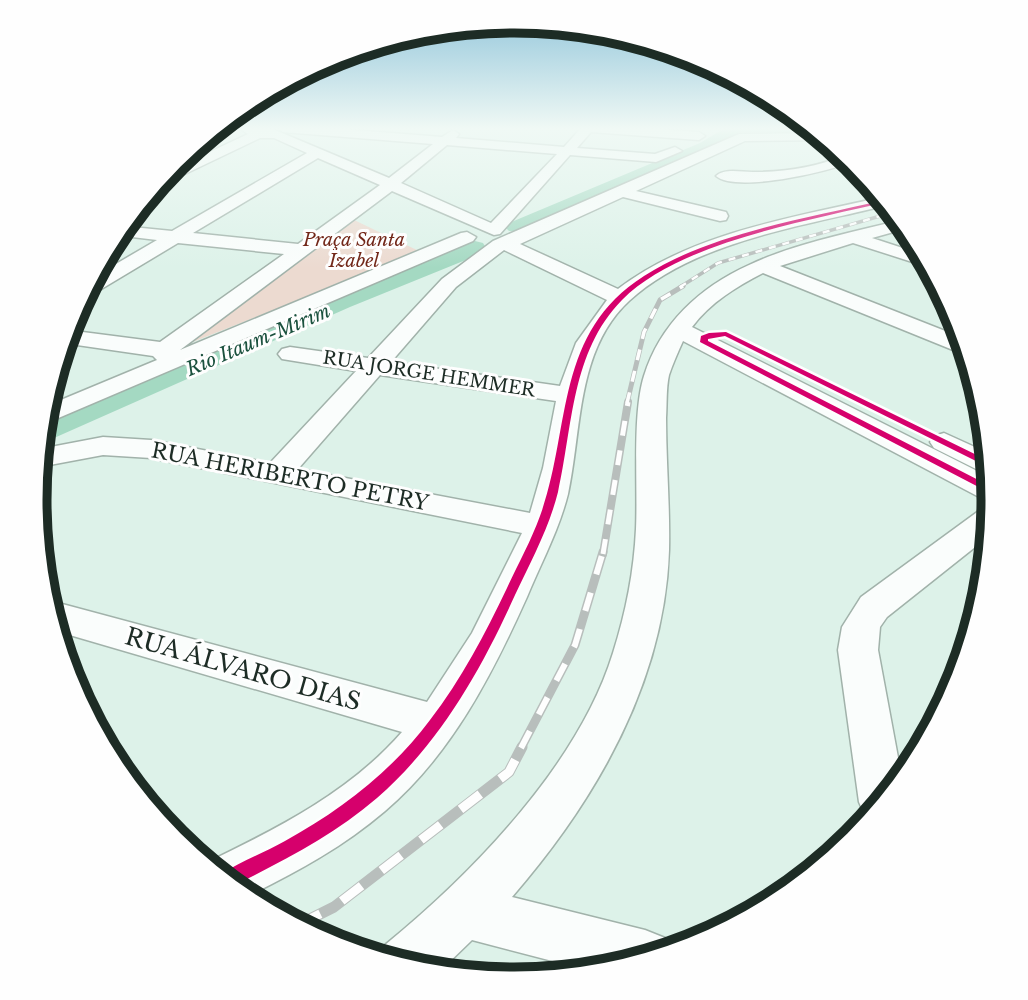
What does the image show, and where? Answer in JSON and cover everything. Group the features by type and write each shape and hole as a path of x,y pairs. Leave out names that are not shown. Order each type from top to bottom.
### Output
{"street":[{"path":"103,280 281,175"},
{"path":"350,175 383,190 439,206 501,240 620,298"},
{"path":"163,358 402,175"},
{"path":"277,474 449,283 501,240 550,175"},
{"path":"56,411 163,358 474,232 501,240 656,175"},
{"path":"721,206 723,175"},
{"path":"237,875 273,858 371,793 409,756 435,723 476,664 540,526 557,475 568,395 592,337 620,298 659,272 721,206 770,177 781,175"},
{"path":"383,190 419,215 439,206"},
{"path":"618,191 721,206 872,201"},
{"path":"446,227 467,237"},
{"path":"415,956 465,912 523,843 561,792 601,730 619,695 649,580 656,377 661,360 699,330 705,297 719,287 763,266 892,227"},
{"path":"132,233 301,250"},
{"path":"855,238 912,258"},
{"path":"763,266 953,342"},
{"path":"699,330 979,460"},
{"path":"699,330 981,485"},
{"path":"76,339 163,358"},
{"name":"RUA JORGE HEMMER","path":"290,354 568,395"},
{"name":"RUA HERIBERTO PETRY","path":"49,456 91,447 126,446 540,526"},
{"path":"883,785 858,650 858,633 862,620 874,607 980,526"},
{"name":"RUA ÁLVARO DIAS","path":"62,618 435,723"},
{"path":"465,912 626,953"}],"green space":[{"name":"Praça Santa Izabel","path":"352,219 421,252 180,347"}],"waterway":[{"name":"Rio Itaum-Mirim","path":"516,227 639,175"},
{"name":"Rio Itaum-Mirim","path":"53,426 341,302 475,248"}],"railway":[{"path":"680,287 718,263 883,215"},
{"path":"627,403 644,332 660,300 683,286"},
{"path":"603,554 628,402"},
{"path":"521,748 575,645 603,552"},
{"path":"309,919 334,907 509,772 522,747"}],"cycle path":[{"path":"237,875 301,841 370,794 415,750 454,699 486,644 540,530 552,494 578,366 601,320 620,298 645,278 709,248 782,225 874,204"},
{"path":"979,460 726,334 704,338 704,342 981,485"}]}
